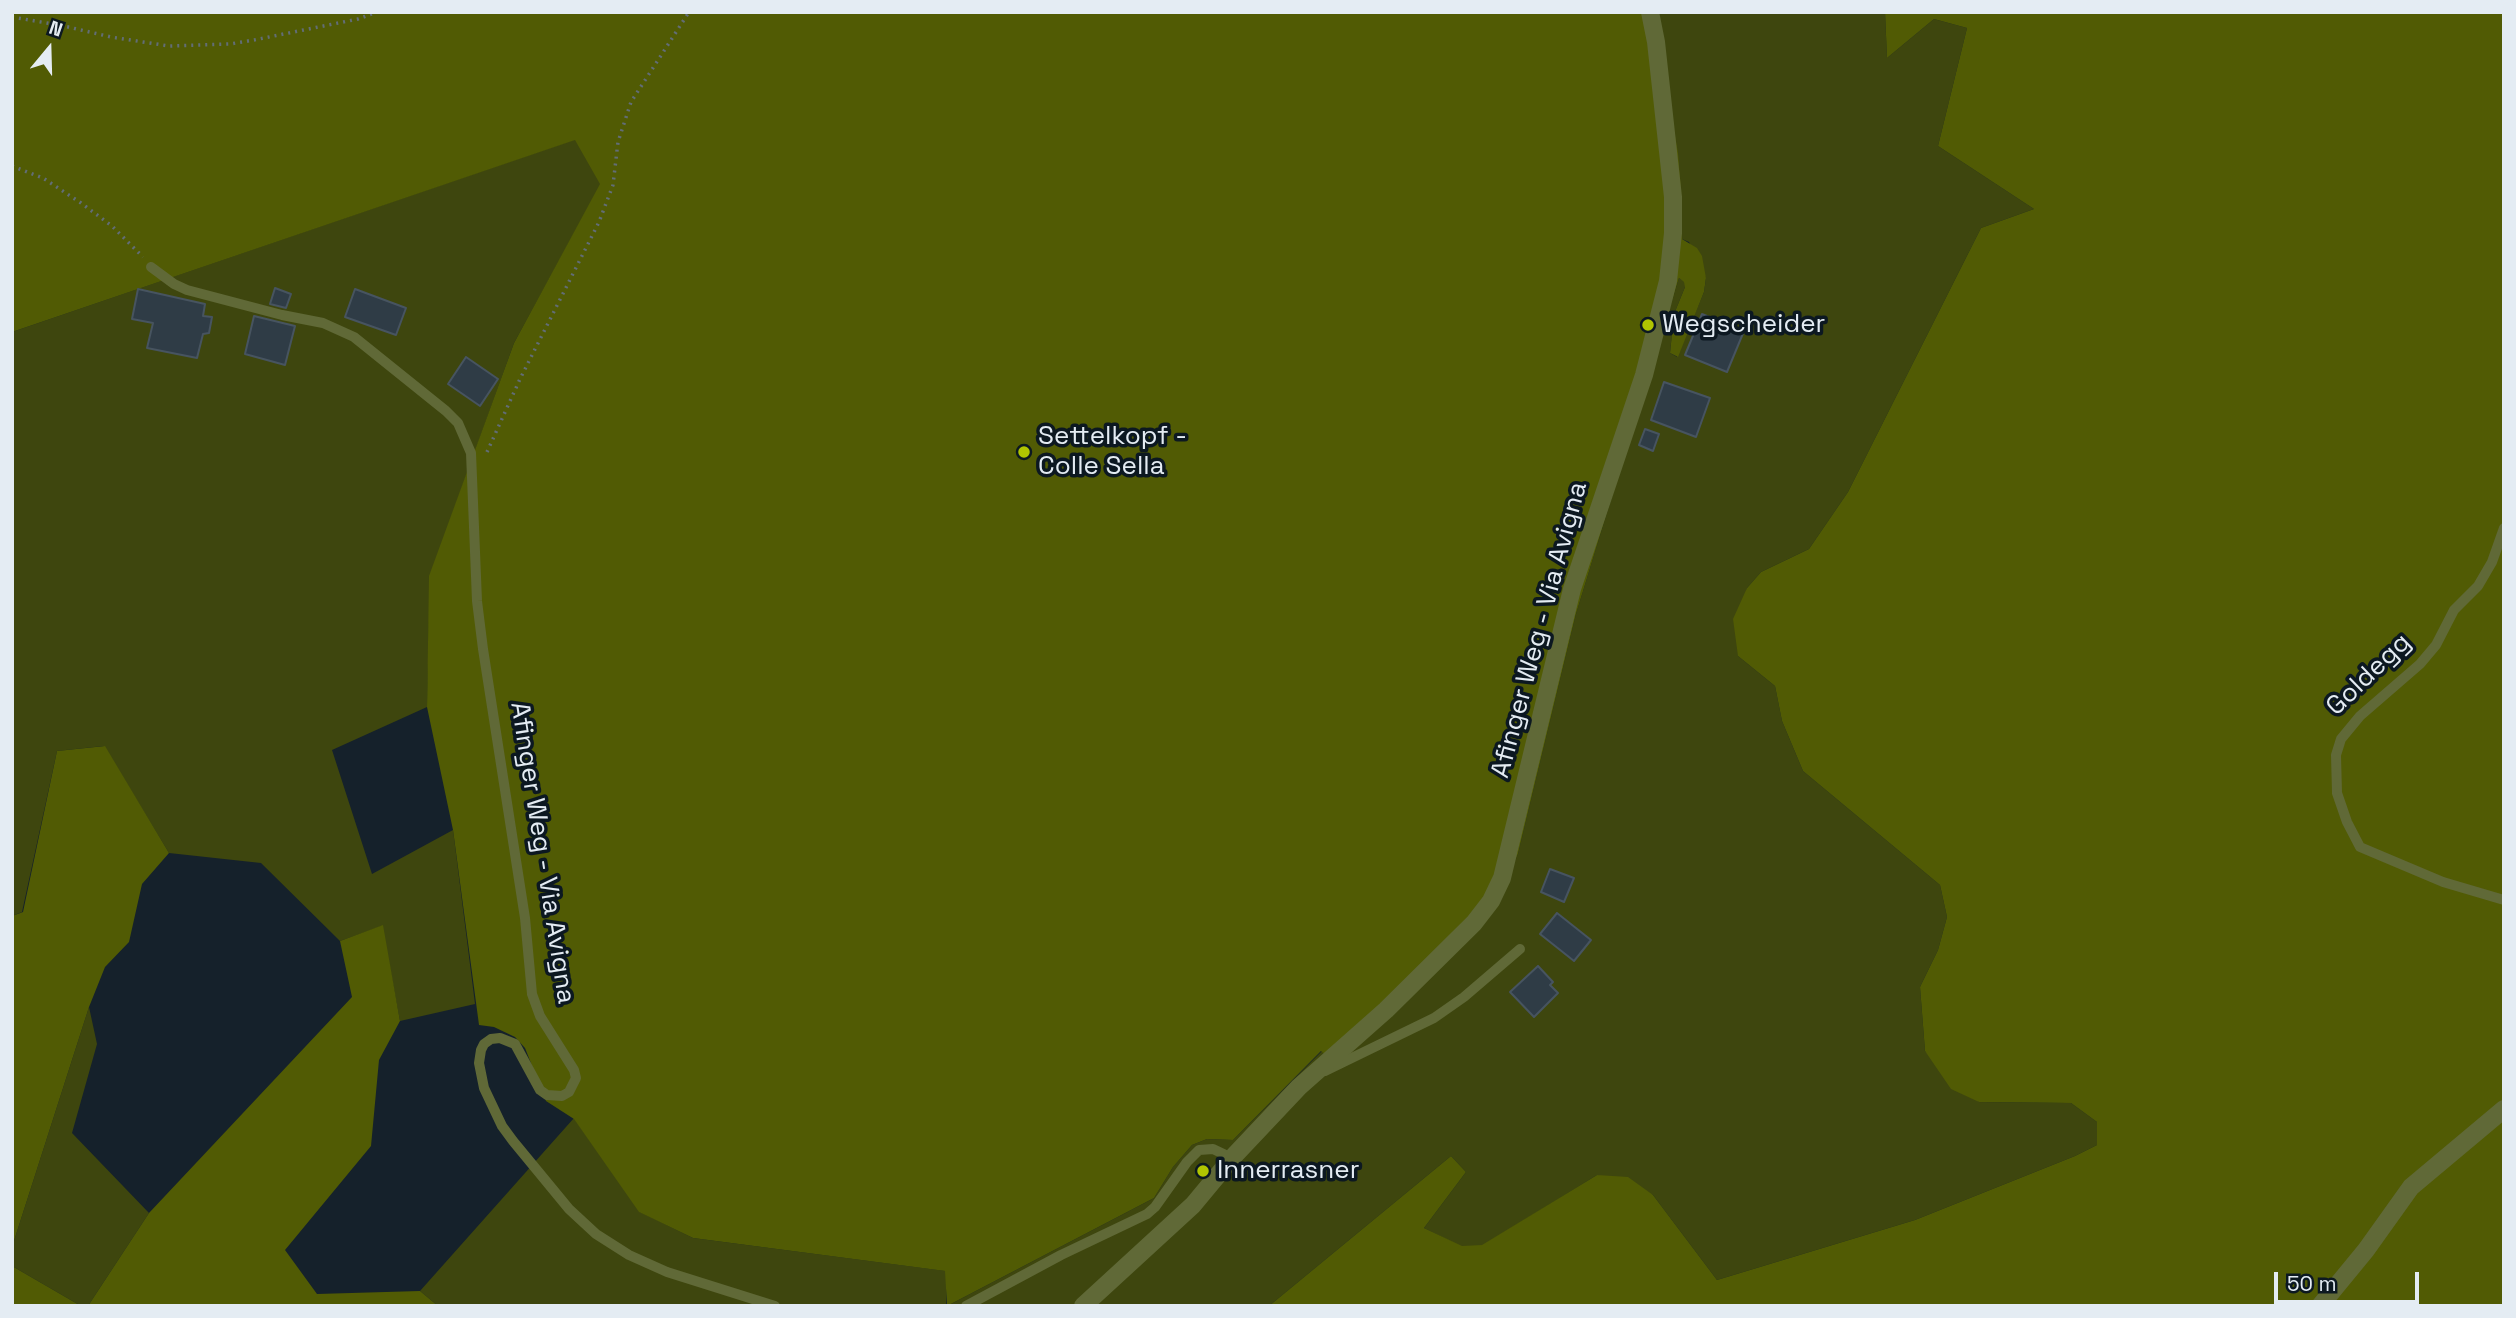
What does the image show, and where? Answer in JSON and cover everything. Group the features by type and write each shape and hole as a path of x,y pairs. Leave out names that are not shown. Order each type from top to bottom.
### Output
{"street":[{"name":"Afinger Weg - Via Avigna","path":"1083,1306 1193,1205 1232,1158 1299,1087 1386,1010 1474,923 1491,901 1502,878 1572,589 1644,374 1668,281 1673,233 1673,197 1656,42 1650,12"},
{"path":"2320,1306 2366,1250 2411,1187 2504,1109"}],"lane":[{"name":"Afinger Weg - Via Avigna","path":"151,267 187,290 323,323 354,337 458,423 471,453 481,637 525,918 532,994 540,1016 574,1070 576,1078 569,1092 562,1096 547,1095 540,1090 514,1044 500,1038 491,1039 481,1050 479,1063 484,1088 502,1126 513,1141 569,1209 596,1234 629,1255 667,1272 775,1306"},
{"name":"Goldegg","path":"2504,528 2492,562 2478,586 2454,610 2436,645 2420,664 2360,716 2341,739 2336,755 2337,793 2347,822 2360,847 2443,881 2504,900"},
{"path":"1299,1087 1332,1067 1434,1018 1464,997 1520,948"},
{"path":"966,1306 1061,1255 1147,1214 1155,1207 1186,1162 1199,1150 1213,1149 1232,1158"}],"path":[{"path":"12,17 169,46 230,44 358,19 377,12"},
{"path":"473,483 520,379 599,222 613,185 618,142 631,102 689,12"},
{"path":"12,166 43,178 81,203 112,226 151,267"}],"green space":[{"path":"12,12 1653,12 1678,153 1682,239 1697,248 1702,256 1706,278 1704,292 1678,357 1670,353 1674,314 1685,287 1679,278 1576,614 1518,854 1491,912 1334,1062 1321,1051 1233,1140 1207,1139 1192,1145 1173,1167 1154,1198 947,1306 945,1271 693,1238 639,1212 574,1119 546,1101 525,1048 515,1037 494,1027 479,1025 453,830 427,707 429,576 514,343 600,184 575,140 12,332"},
{"path":"1653,12 1885,12 1887,58 1934,19 1967,28 1938,146 2034,209 1981,228 1848,492 1809,549 1761,572 1747,588 1738,656 1775,686 1782,721 1803,771 1940,885 1947,917 1938,950 1920,987 1925,1051 1979,1102 2071,1103 2097,1122 2097,1145 1915,1220 1717,1280 1653,1195 1597,1175 1482,1246 1462,1247 1424,1228 1466,1172 1451,1156 1269,1306 947,1306 1154,1198 1173,1167 1192,1145 1207,1139 1233,1140 1322,1051 1334,1062 1491,912 1518,854 1576,614 1679,278 1685,282 1685,287 1674,314 1670,353 1677,357 1704,292 1706,278 1689,242 1682,239 1681,191"},
{"path":"1885,12 2504,12 2504,1306 1269,1306 1451,1156 1466,1172 1424,1228 1462,1246 1482,1245 1597,1175 1628,1177 1653,1195 1717,1280 1915,1220 2097,1145 2097,1122 2071,1103 1979,1102 1951,1089 1925,1051 1920,987 1938,950 1947,917 1940,885 1803,771 1782,721 1775,686 1738,656 1733,619 1747,588 1761,572 1809,549 1848,492 1981,228 2034,209 1938,146 1967,28 1934,19 1887,58"},
{"path":"576,139 601,184 514,343 430,576 427,707 332,750 372,874 453,830 475,1004 400,1021 382,926 340,941 261,863 169,853 104,746 57,751 22,912 12,916 12,332"},
{"path":"105,746 169,853 142,884 129,942 105,967 89,1007 12,1247 12,916 23,912 57,751"},
{"path":"383,925 400,1021 379,1060 371,1146 285,1250 317,1294 420,1291 438,1306 88,1306 149,1213 352,997 340,941"},
{"path":"89,1007 97,1044 72,1133 149,1213 88,1306 81,1306 12,1266 12,1247"},
{"path":"574,1118 640,1212 693,1238 946,1271 946,1306 438,1306 420,1291"},
{"path":"12,1266 81,1306 12,1306"}],"building":[{"path":"275,288 291,294 286,308 270,304"},
{"path":"138,289 205,304 203,316 212,317 209,333 203,334 197,358 147,348 153,323 132,319"},
{"path":"355,289 406,308 396,335 345,317"},
{"path":"1702,314 1744,331 1727,372 1685,355"},
{"path":"254,316 295,326 285,365 245,354"},
{"path":"466,357 498,379 480,406 448,384"},
{"path":"1664,382 1710,398 1696,437 1651,420"},
{"path":"1645,429 1659,434 1653,451 1639,445"},
{"path":"1550,869 1574,878 1564,902 1541,892"},
{"path":"1557,913 1591,940 1574,961 1540,934"},
{"path":"1538,966 1553,982 1550,985 1558,993 1534,1017 1510,992"}],"place":[{"name":"Wegscheider","path":"1648,325"},
{"name":"Settelkopf - Colle Sella","path":"1024,452"},
{"name":"Innerrasner","path":"1203,1171"}]}
